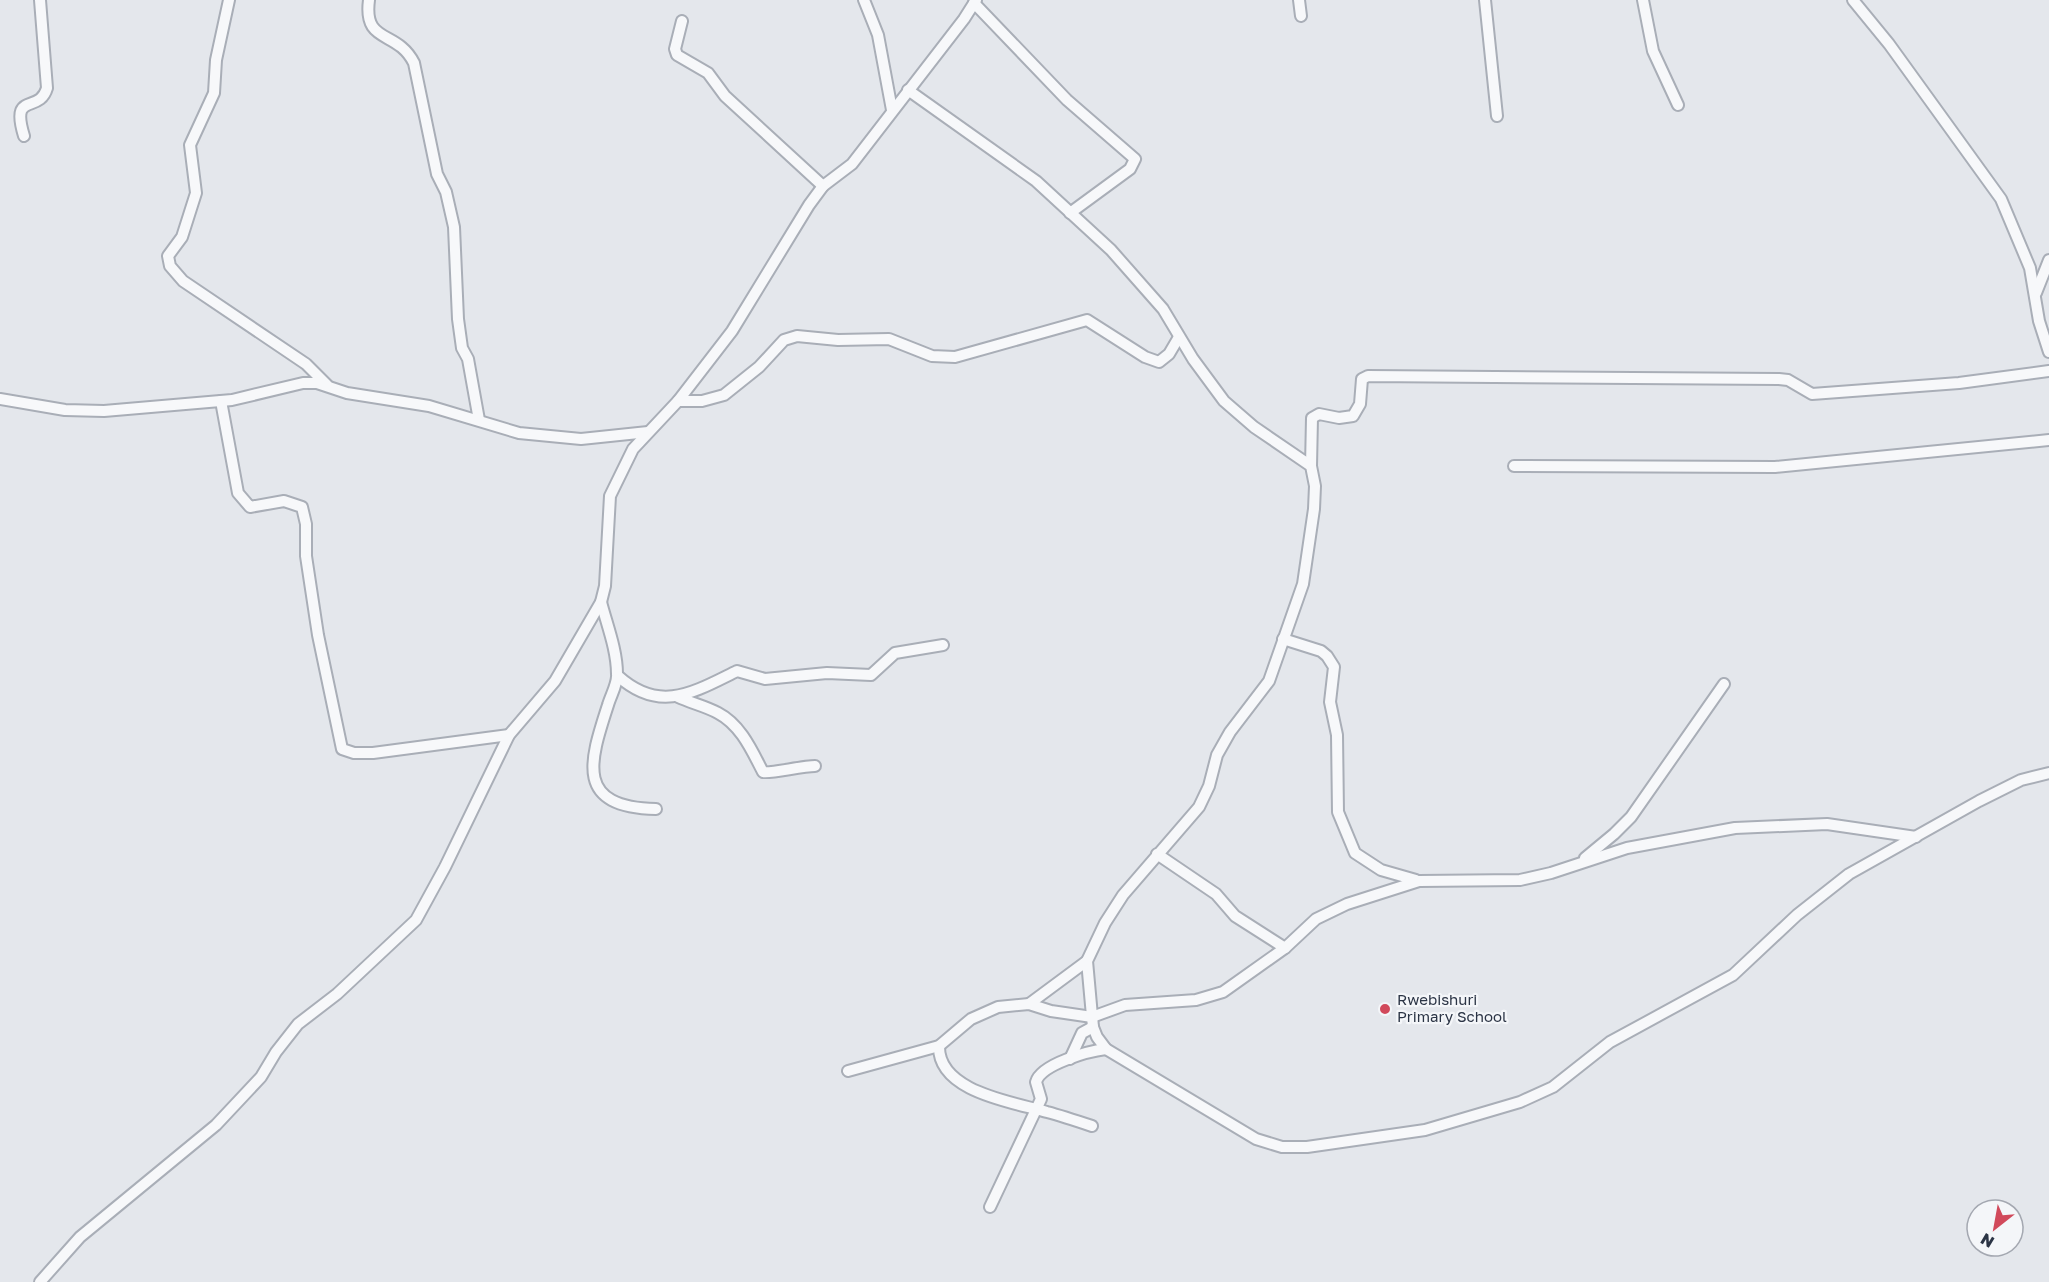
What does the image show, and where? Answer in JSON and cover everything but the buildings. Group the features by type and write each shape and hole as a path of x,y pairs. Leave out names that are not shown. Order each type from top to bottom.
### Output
{"street":[{"path":"24,135 19,114 21,109 42,98 47,88 40,0"},
{"path":"229,0 216,60 214,93 190,145 196,193 182,237 168,256 170,266 183,281 313,369 327,385"},
{"path":"369,0 368,22 371,27 400,45 414,63 437,174 446,192 454,227 458,319 479,420"},
{"path":"864,0 878,35 892,110"},
{"path":"1299,0 1301,16"},
{"path":"1485,0 1497,116"},
{"path":"1643,0 1653,51 1678,105"},
{"path":"1853,0 1998,194 2019,238 2036,293 2039,321 2049,352"},
{"path":"40,1282 80,1237 216,1125 261,1077 276,1052 298,1024 338,994 416,920 445,867 509,735 555,681 601,602 605,586 610,496 633,449 678,401 732,331 809,204 823,186 852,164 975,2 1067,100 1135,159 1130,169 1070,213"},
{"path":"682,21 675,49 677,55 708,73 725,96 823,186"},
{"path":"908,90 1036,181 1138,279 1163,309 1209,381 1238,414 1311,466"},
{"path":"2036,293 2049,260"},
{"path":"678,401 702,401 724,395 759,367 784,340 797,336 838,340 889,339 932,356 955,357 1087,320 1145,357 1159,362 1169,354 1179,337"},
{"path":"1029,1004 1087,961 1105,923 1123,895 1199,807 1209,786 1217,755 1230,732 1269,681 1303,584 1314,509 1315,486 1311,466 1312,418 1319,414 1339,418 1353,416 1360,404 1361,382 1368,376 1772,379 1788,380 1812,394 1959,383 2049,371"},
{"path":"0,399 65,410 104,411 221,401 303,383 327,385 347,393 429,406 519,433 556,438 596,438 648,432"},
{"path":"221,401 238,493 244,503 249,507 284,501 302,507 306,524 306,556 318,634 342,749 354,753 373,753 509,735"},
{"path":"1514,466 1775,467 2049,440"},
{"path":"601,602 618,676 592,760 594,779 603,793 617,804 631,808 656,809"},
{"path":"1283,639 1321,651 1334,668 1330,702 1337,735 1338,812 1355,853 1381,870 1419,880 1477,882 1520,880 1551,873 1580,861 1627,848 1758,826 1827,824 1916,837"},
{"path":"678,697 737,671 765,679 827,673 871,675 895,653 943,645"},
{"path":"618,676 627,684 650,695 678,697 710,709 728,720 750,746 763,772 772,774 793,766 815,766"},
{"path":"1580,861 1614,834 1630,817 1724,684"},
{"path":"1087,961 1092,1022 1096,1037 1106,1049 1256,1138 1282,1147 1307,1147 1425,1130 1521,1102 1553,1087 1610,1042 1732,975 1824,891 1849,874 2010,785 2049,773"},
{"path":"1157,854 1216,894 1235,916 1285,948"},
{"path":"1070,1059 1082,1033 1092,1022 1125,1005 1196,1000 1223,992 1285,948 1316,919 1331,911 1419,880"},
{"path":"848,1071 939,1046 959,1027 987,1010 1029,1004 1092,1022"},
{"path":"939,1046 943,1066 956,1079 994,1098 1092,1126"},
{"path":"990,1206 1041,1099 1036,1082 1041,1072 1088,1051 1106,1049"}],"place":[{"name":"Rwebishuri Primary School","path":"1385,1009"}]}
